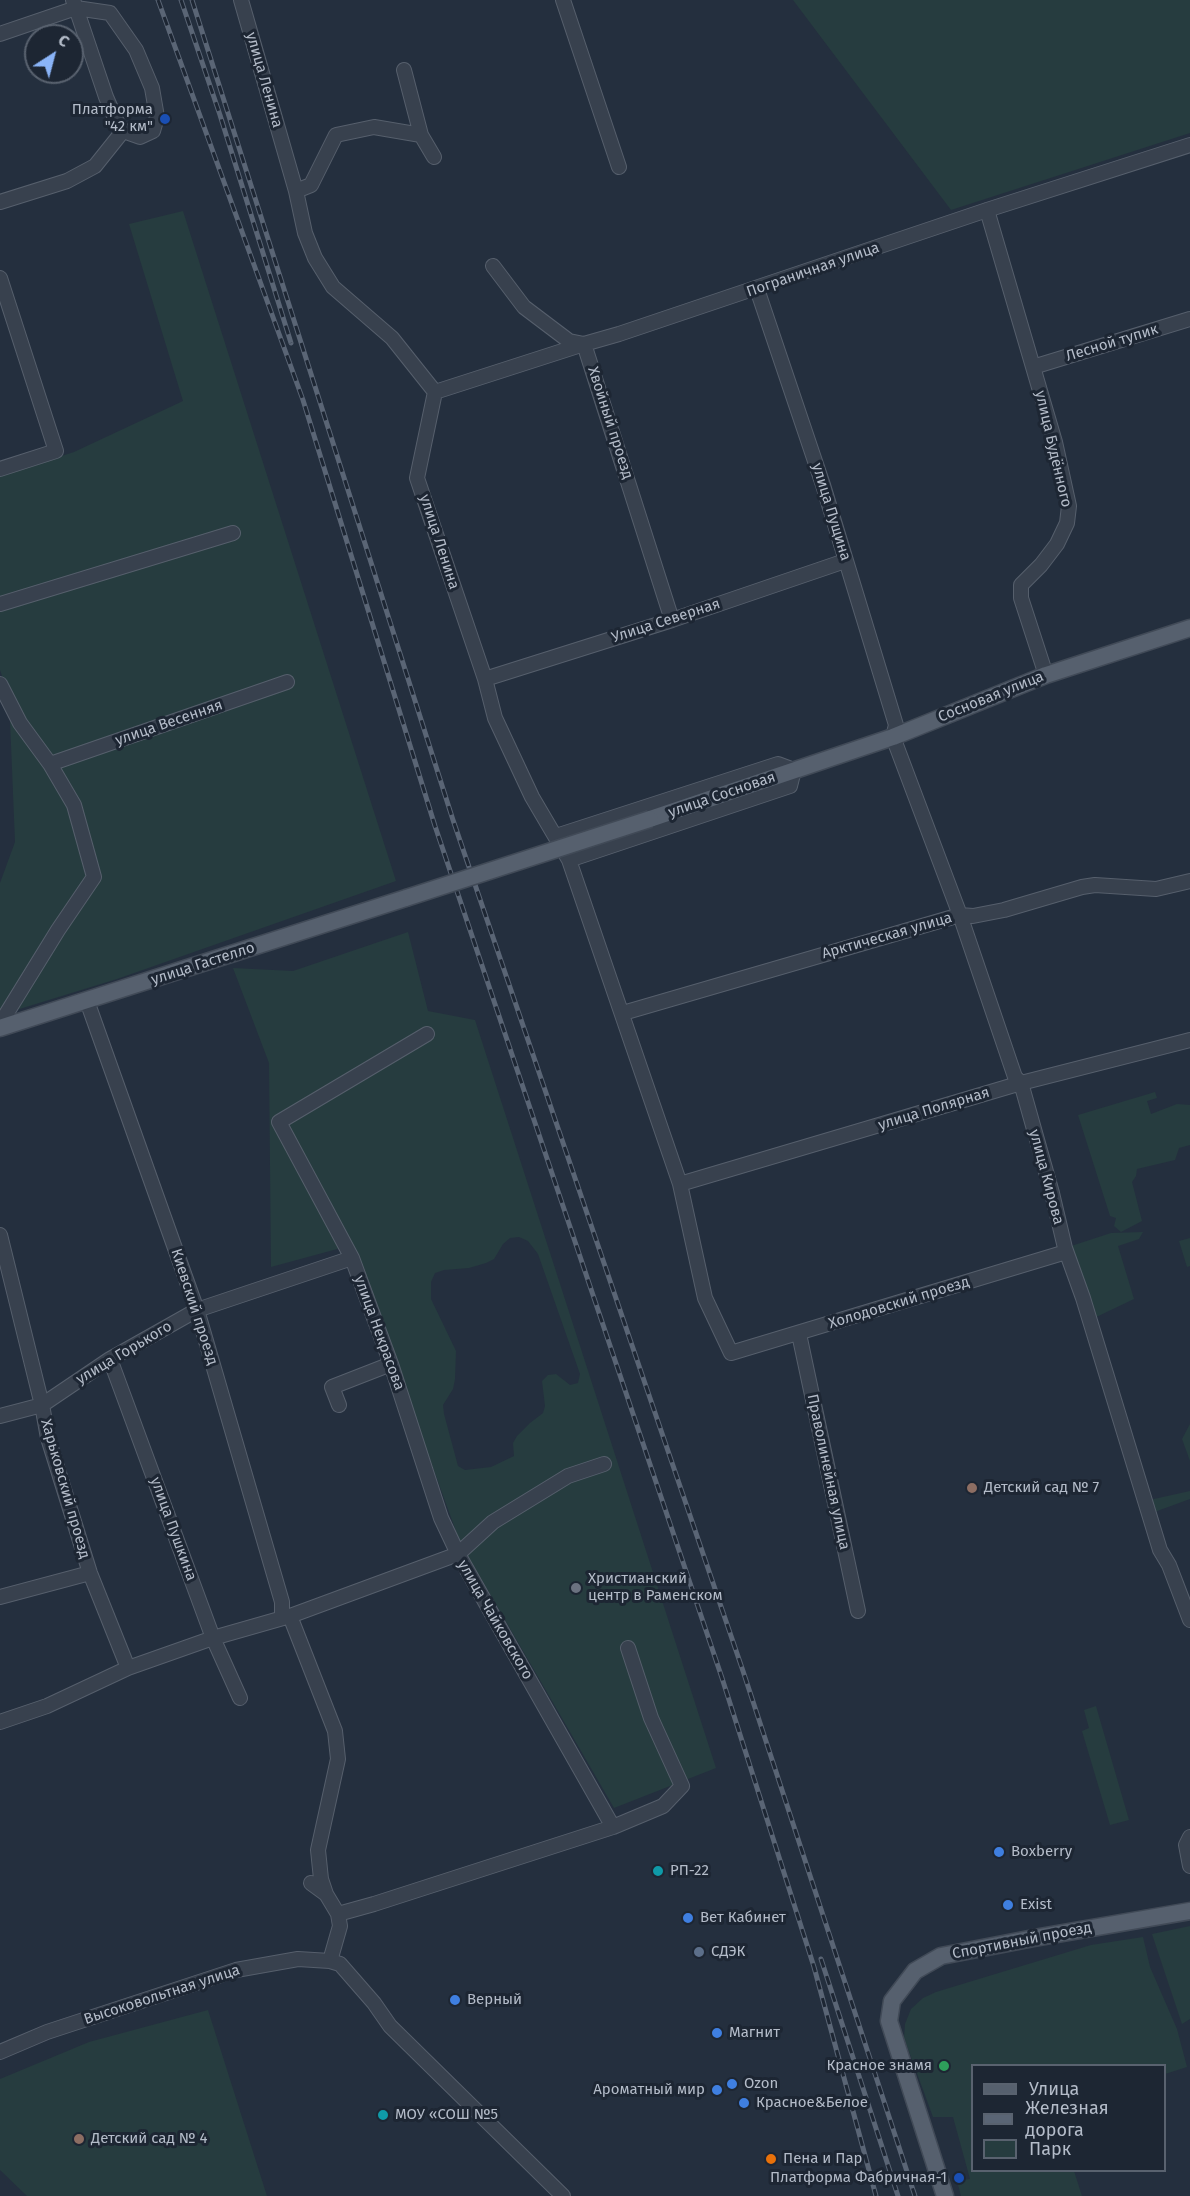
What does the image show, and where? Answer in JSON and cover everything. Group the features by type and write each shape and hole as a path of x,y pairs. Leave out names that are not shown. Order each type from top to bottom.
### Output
{"main road":[{"name":"Сосновая улица","path":"794,770 893,737 1046,675 1190,628"},
{"name":"улица Сосновая","path":"406,898 794,770"},
{"name":"улица Гастелло","path":"0,1026 87,1001 406,898"},
{"name":"Спортивный проезд","path":"945,2196 889,2020 892,2001 915,1971 941,1956 1190,1911"}],"street":[{"name":"улица Ленина","path":"241,0 296,191 304,233 315,258 333,287 392,338 435,392 417,478 485,679 495,718 532,797 569,860 680,1184 705,1298 731,1353"},
{"path":"562,0 619,167"},
{"path":"0,34 75,4 110,13 136,50 152,88 157,117 153,131 140,137 119,125 75,4"},
{"path":"404,70 421,135 434,157"},
{"path":"0,202 67,181 95,166 119,125"},
{"path":"296,191 311,186 336,135 374,128 421,135"},
{"name":"Пограничная улица","path":"435,392 757,289 987,210 1190,145"},
{"name":"улица Будённого","path":"987,210 1055,442 1069,506 1067,523 1057,544 1041,565 1021,585 1021,598 1046,675"},
{"path":"493,266 524,307 569,341 584,344"},
{"path":"0,278 56,451 0,469"},
{"name":"улица Пущина","path":"757,289 824,485 896,725 893,737"},
{"name":"Лесной тупик","path":"1033,367 1190,319"},
{"name":"Хвойный проезд","path":"584,344 672,620"},
{"path":"0,604 233,533"},
{"name":"Улица Северная","path":"485,679 672,620 845,561"},
{"name":"улица Весенняя","path":"50,764 287,682"},
{"path":"0,684 20,723 50,764 74,804 94,877 58,930 0,1026"},
{"name":"улица Кирова","path":"893,737 960,915 1015,1077 1021,1083 1066,1252 1083,1298 1160,1550 1169,1565 1190,1620"},
{"path":"556,836 778,764 794,770 790,786 569,860"},
{"name":"Арктическая улица","path":"622,1012 960,915 973,916 1004,910 1082,886 1156,889 1190,881"},
{"name":"Киевский проезд","path":"87,1001 197,1310 286,1617 335,1731 338,1759 318,1850 321,1879 326,1894"},
{"name":"улица Некрасова","path":"427,1034 279,1122 352,1258 391,1364 441,1518 458,1554"},
{"name":"улица Полярная","path":"680,1184 1021,1083 1190,1040"},
{"name":"Харьковский проезд","path":"0,1235 48,1438 90,1573 128,1668"},
{"name":"Холодовский проезд","path":"731,1353 1066,1252"},
{"name":"улица Горького","path":"0,1416 42,1406 110,1359 197,1310 352,1258"},
{"name":"Праволинейная улица","path":"799,1334 858,1611"},
{"name":"улица Пушкина","path":"110,1359 213,1638 240,1698"},
{"path":"339,1405 332,1386 391,1364"},
{"path":"458,1554 493,1522 567,1476 604,1464"},
{"name":"улица Чайковского","path":"0,1722 47,1706 128,1668 213,1638 286,1617 458,1554 613,1827"},
{"path":"0,1597 90,1573"},
{"path":"338,1914 613,1827 663,1806 682,1786 651,1718 628,1648"},
{"path":"1190,1837 1186,1845 1190,1866"},
{"path":"311,1883 326,1894 338,1914 340,1926 330,1961 340,1964 390,2026 563,2196"},
{"name":"Высоковольтная улица","path":"0,2052 46,2032 236,1970 298,1959 330,1961"}],"green space":[{"path":"793,0 1190,0 1190,133 951,210"},
{"path":"183,211 396,881 117,979 0,1015 0,883 15,842 9,696 0,670 0,476 74,452 183,401 129,224"},
{"path":"408,932 428,1011 475,1020 716,1768 614,1808 479,1575 465,1556 352,1245 271,1267 269,1063 233,968 293,971","holes":["519,1237 528,1241 538,1254 580,1374 578,1383 570,1385 556,1374 548,1375 542,1381 545,1406 543,1413 517,1436 513,1443 514,1456 491,1467 465,1470 458,1466 443,1405 453,1389 456,1351 431,1299 431,1282 435,1273 469,1268 494,1259 503,1244 510,1238"]},
{"path":"1155,1092 1157,1098 1147,1101 1151,1114 1177,1104 1190,1105 1190,1145 1179,1148 1175,1160 1137,1169 1132,1182 1142,1221 1121,1232 1114,1226 1116,1218 1110,1216 1078,1115"},
{"path":"1143,1232 1139,1239 1118,1246 1134,1299 1090,1320 1065,1248 1111,1233"},
{"path":"1190,1238 1190,1266 1187,1267 1179,1241"},
{"path":"1190,1424 1190,1461 1182,1439"},
{"path":"1190,1491 1190,1499 1149,1514 1145,1501"},
{"path":"1096,1706 1129,1820 1110,1825 1082,1731 1089,1728 1084,1710"},
{"path":"1190,1926 1190,2019 1182,2024 1152,1934"},
{"name":"Красное знамя","path":"1143,1937 1150,1967 1177,2029 1187,2067 1166,2074 1166,2064 971,2064 971,2172 1074,2172 1082,2196 961,2196 957,2181 970,2179 953,2117 933,2117 904,2038 905,2024 911,2009 923,1998 936,1992 1091,1945"},
{"path":"208,2010 267,2196 27,2196 0,2170 0,2079 89,2042"}],"railway":[{"path":"158,0 303,400 435,826 722,1678 814,1967 876,2196"},
{"path":"181,0 220,115 291,343"},
{"path":"192,0 453,820 743,1671 915,2196"},
{"path":"821,1959 898,2196"}],"place":[{"name":"Платформа \"42 км\"","path":"165,119"},
{"name":"Детский сад № 7","path":"972,1488"},
{"name":"Христианский центр в Раменском","path":"576,1588"},
{"name":"Boxberry","path":"999,1852"},
{"name":"РП-22","path":"658,1871"},
{"name":"Exist","path":"1008,1905"},
{"name":"Вет Кабинет","path":"688,1918"},
{"name":"СДЭК","path":"699,1952"},
{"name":"Верный","path":"455,2000"},
{"name":"Магнит","path":"717,2033"},
{"name":"Красное знамя","path":"944,2066"},
{"name":"Ozon","path":"732,2084"},
{"name":"Ароматный мир","path":"717,2090"},
{"name":"Красное&Белое","path":"744,2103"},
{"name":"МОУ «СОШ №5","path":"383,2115"},
{"name":"Детский сад № 4","path":"79,2139"},
{"name":"Пена и Пар","path":"771,2159"},
{"name":"Платформа Фабричная-1","path":"959,2178"}]}
